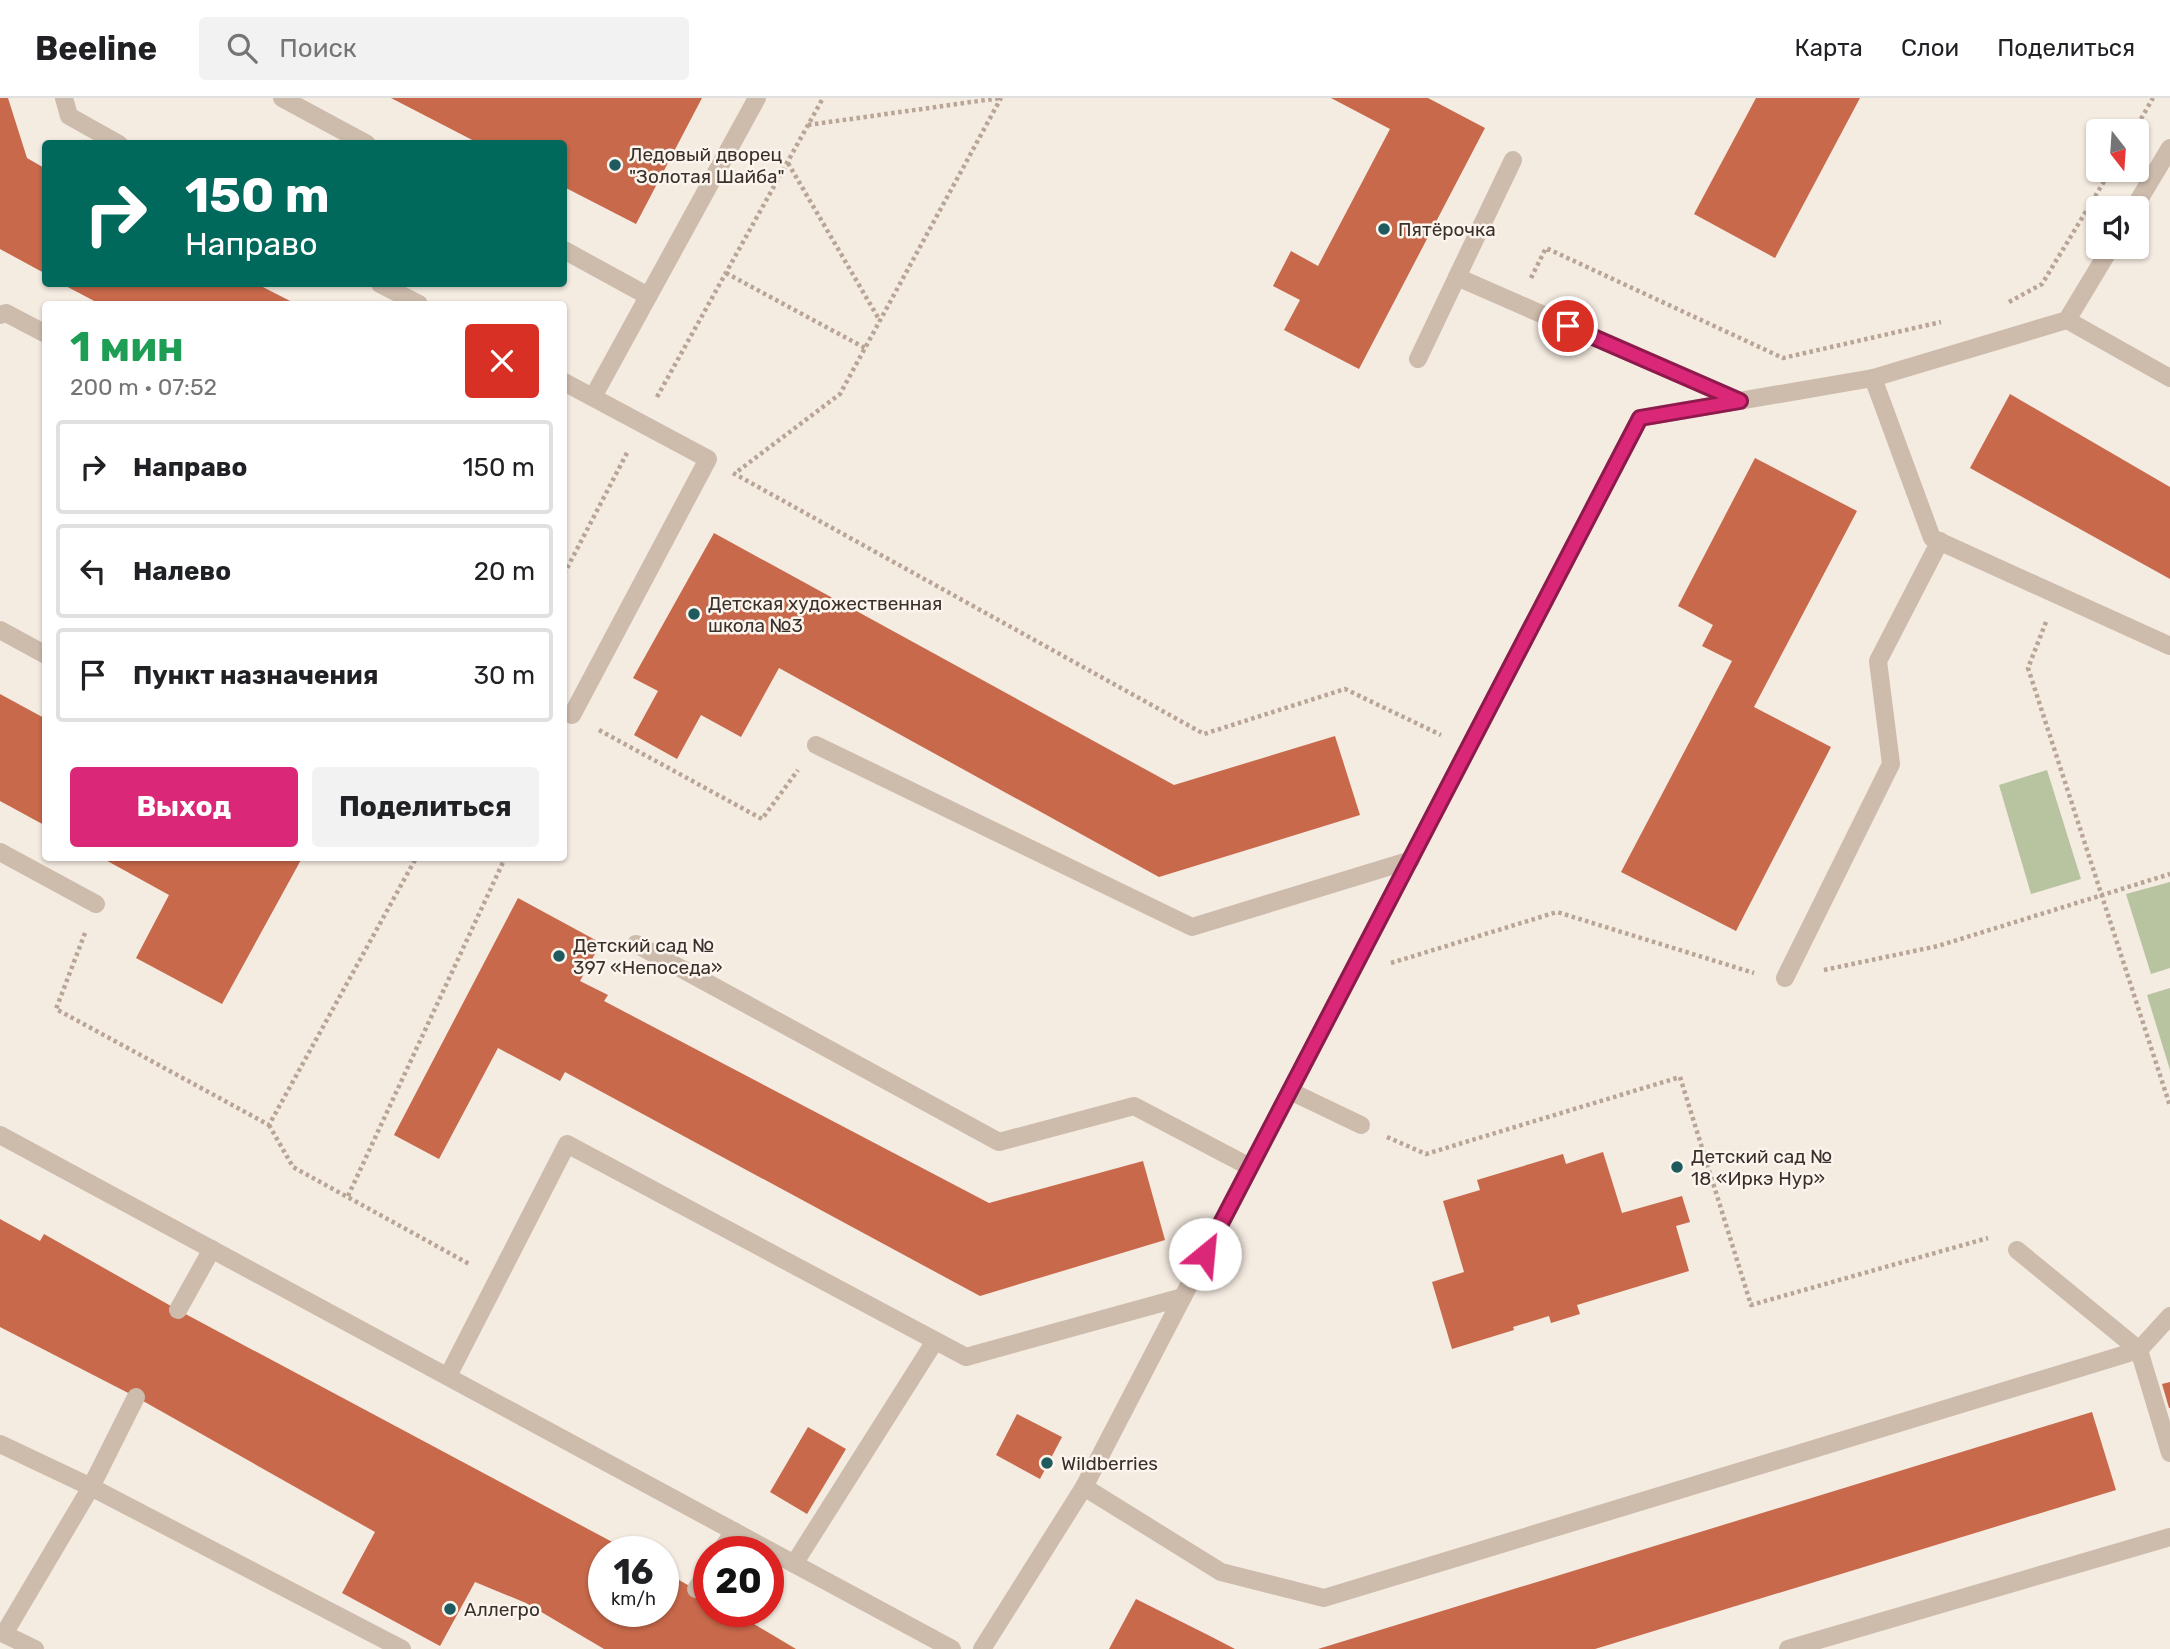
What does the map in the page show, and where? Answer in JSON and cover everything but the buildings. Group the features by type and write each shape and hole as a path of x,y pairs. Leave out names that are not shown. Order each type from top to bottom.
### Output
{"street":[{"path":"64,98 69,117 112,140"},
{"path":"282,98 360,140"},
{"path":"593,397 757,98"},
{"path":"2141,196 2170,148"},
{"path":"1418,359 1513,160"},
{"path":"567,252 648,296"},
{"path":"982,1649 1084,1488 1640,418 1873,378 2067,320 2104,259"},
{"path":"1457,277 1740,401"},
{"path":"386,287 413,301"},
{"path":"0,315 6,313 42,332"},
{"path":"2067,320 2170,378"},
{"path":"1873,378 1932,538 2170,646"},
{"path":"567,384 708,459 572,715"},
{"path":"1785,978 1891,764 1878,661 1940,541"},
{"path":"0,630 42,653"},
{"path":"817,745 1192,928 1410,860"},
{"path":"0,852 96,904"},
{"path":"636,944 999,1142 1134,1106 1250,1167"},
{"path":"1290,1091 1361,1125"},
{"path":"0,1135 952,1649"},
{"path":"448,1376 567,1144 966,1357 1182,1297"},
{"path":"178,1310 212,1249"},
{"path":"2017,1250 2139,1350 2170,1452"},
{"path":"1084,1488 1221,1572 1324,1598 2139,1350 2170,1317"},
{"path":"794,1563 935,1341"},
{"path":"35,1649 2,1633 91,1488 136,1397"},
{"path":"0,1444 91,1488 402,1649"},
{"path":"731,1536 734,1531"},
{"path":"1788,1649 2170,1538"}],"path":[{"path":"567,568 642,424 823,98"},
{"path":"808,125 1001,98"},
{"path":"734,474 840,394 1001,98"},
{"path":"2141,119 2154,98"},
{"path":"788,162 880,321"},
{"path":"2008,303 2042,284 2103,182"},
{"path":"1546,248 1783,358 1943,322"},
{"path":"726,273 865,348"},
{"path":"708,459 1204,734 1345,689 1468,749"},
{"path":"2057,595 2028,667 2170,1106"},
{"path":"572,715 762,819 817,745"},
{"path":"270,1125 414,861"},
{"path":"348,1196 504,861"},
{"path":"1350,976 1557,912 1775,980 1938,946 2170,874"},
{"path":"96,904 56,1009 270,1125 293,1167 497,1279"},
{"path":"1361,1125 1426,1154 1680,1077 1751,1305 1999,1235 2017,1250"}],"green space":[{"path":"2047,770 2081,879 2031,894 1999,785"},
{"path":"2170,882 2170,968 2151,974 2126,894"},
{"path":"2170,988 2170,1070 2147,995"}],"place":[{"name":"Ледовый дворец \"Золотая Шайба\"","path":"615,165"},
{"name":"Пятёрочка","path":"1384,229"},
{"name":"Детская художественная школа №3","path":"694,614"},
{"name":"Детский сад № 397 «Непоседа»","path":"559,956"},
{"name":"Детский сад № 18 «Иркэ Нур»","path":"1677,1167"},
{"name":"Wildberries","path":"1047,1463"},
{"name":"Аллегро","path":"450,1609"}],"route":[{"path":"1205,1254 1640,418 1740,401 1568,326"}]}
